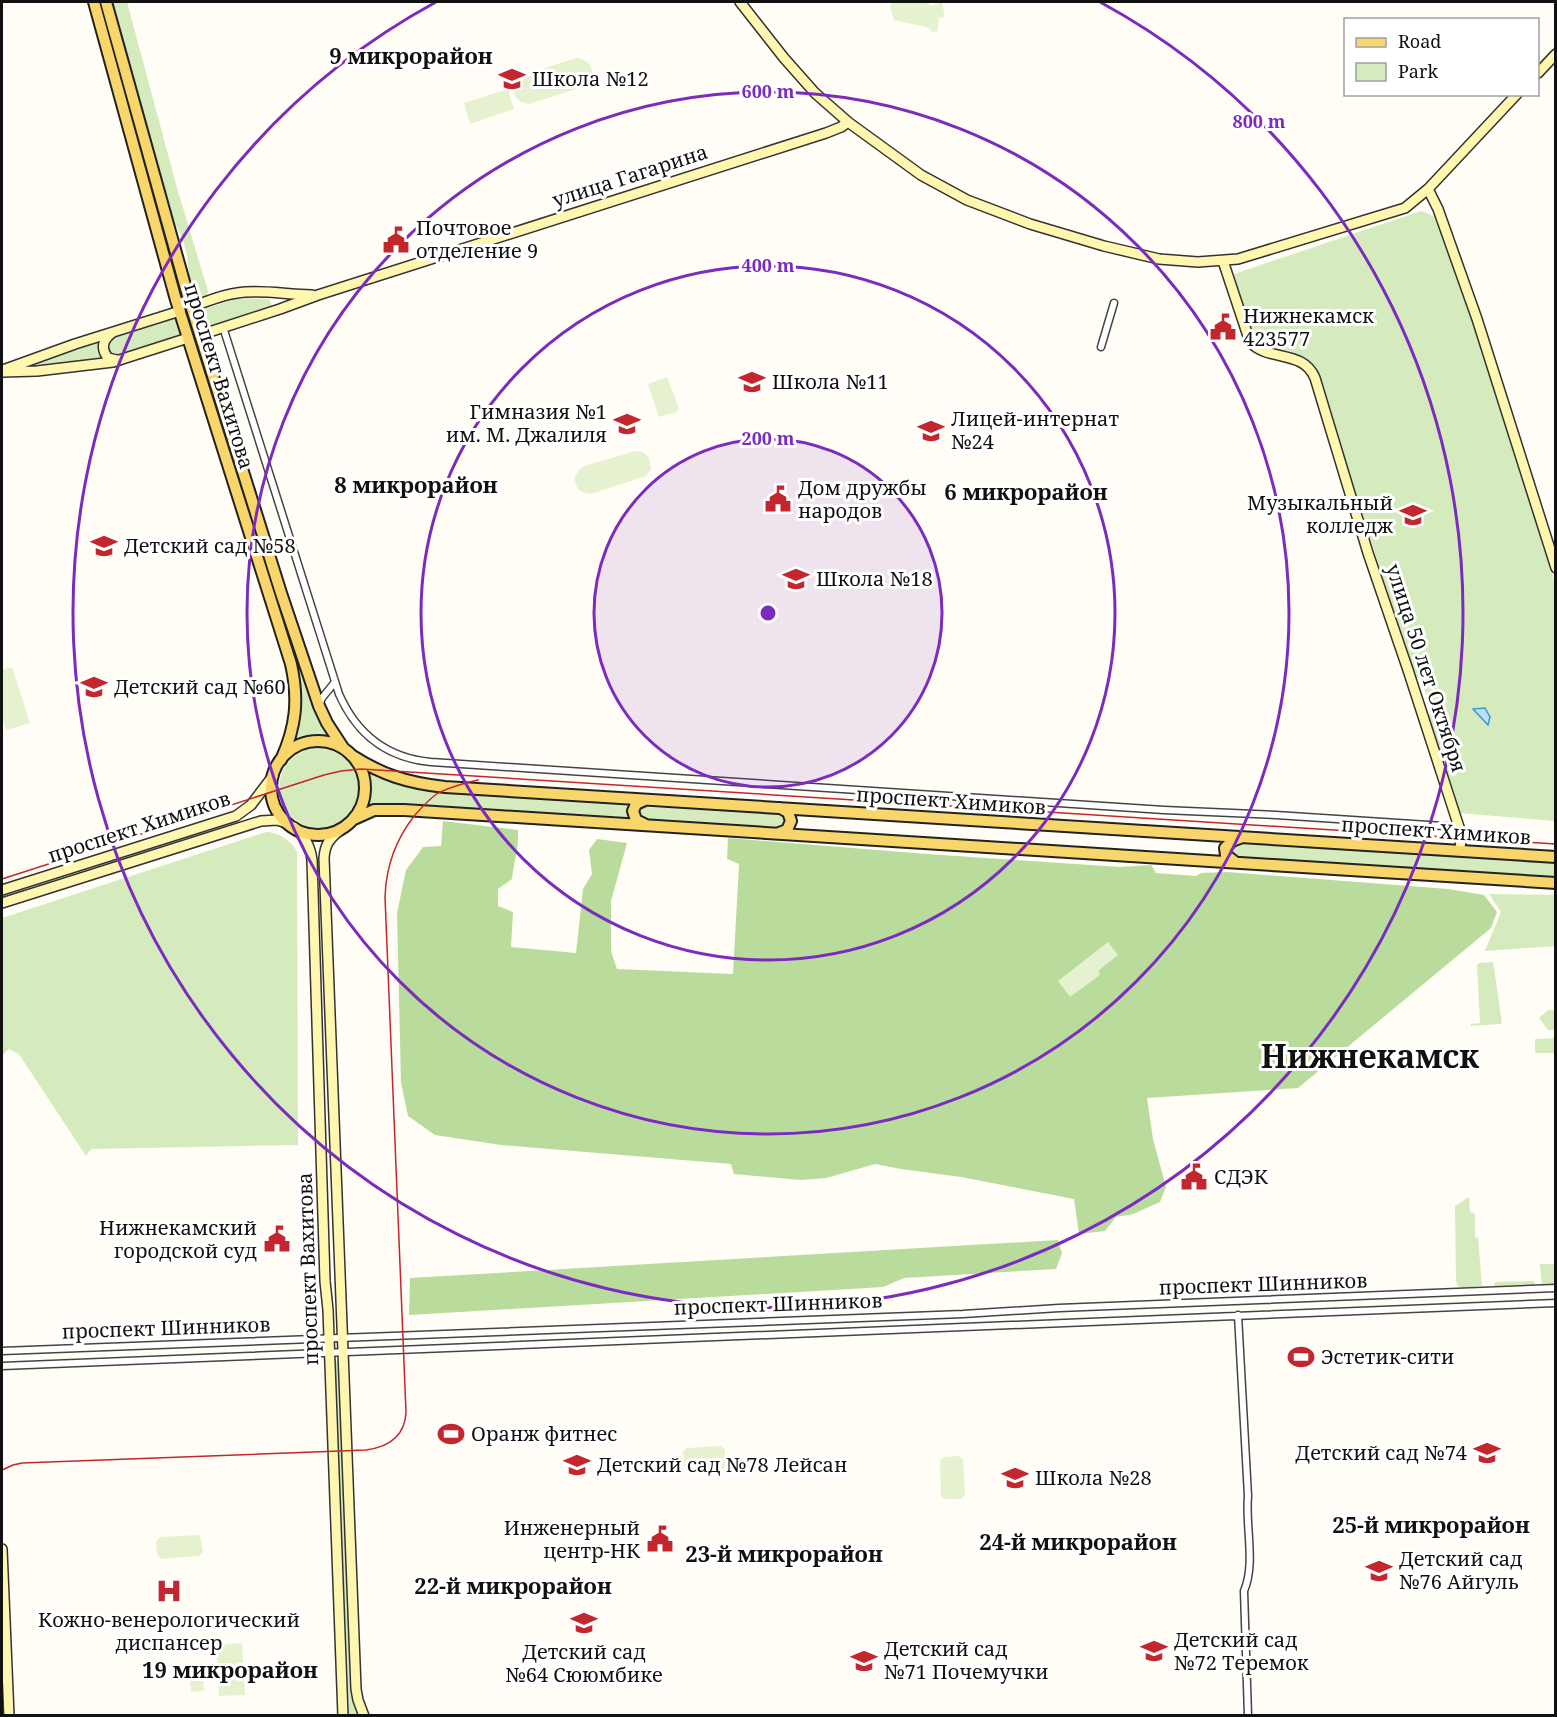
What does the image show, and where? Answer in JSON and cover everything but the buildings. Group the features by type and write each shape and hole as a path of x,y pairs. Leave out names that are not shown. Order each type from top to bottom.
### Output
{"main road":[{"name":"проспект Вахитова","path":"94,2 180,311 294,679 297,703 295,719 273,776 271,790 279,814 306,839 312,860 325,1281 343,1716"},
{"name":"проспект Вахитова","path":"106,2 191,307 278,582 319,706 327,723 361,769 365,787 360,808 354,819 326,845 324,858 356,1689 364,1716"},
{"path":"740,2 815,93 848,122 903,163 967,200 1030,225 1140,255 1198,262 1238,259 1394,212 1412,203 1428,189 1515,96"},
{"path":"1539,72 1554,57"},
{"name":"улица Гагарина","path":"2,371 37,371 113,362 826,133 848,122"},
{"path":"1428,189 1438,209 1477,319 1556,568"},
{"name":"улица 50 лет Октября","path":"1222,261 1244,327 1253,346 1307,365 1313,373 1368,553 1459,827 1460,850"},
{"name":"улица Гагарина","path":"2,371 43,355 231,294 260,292 318,295"},
{"path":"260,292 275,304 274,309 268,313"},
{"path":"114,332 105,340 104,351 111,359 123,359"},
{"name":"проспект Вахитова","path":"281,760 298,745 308,742 332,743 348,752"},
{"name":"проспект Химиков","path":"348,752 387,775 426,785 1556,857"},
{"name":"проспект Химиков","path":"2,890 236,816 252,805 273,776"},
{"path":"645,800 636,804 633,813 638,821 649,826"},
{"path":"776,834 787,830 791,821 788,812 780,808"},
{"path":"354,819 374,810 384,809 1556,883"},
{"name":"проспект Химиков","path":"2,903 261,821 277,820 291,825"},
{"path":"291,825 315,835 339,831"},
{"path":"1240,864 1226,855 1225,848 1232,841 1243,837"},
{"path":"2,1549 9,1716"}],"street":[{"path":"1101,347 1114,303"},
{"path":"223,327 344,705 365,734 390,751 419,761 1459,827"},
{"path":"319,706 322,698 335,682"},
{"name":"проспект Шинников","path":"2,1351 1556,1288"},
{"name":"проспект Шинников","path":"2,1366 1556,1303"},
{"path":"1238,1315 1248,1496 1249,1568 1248,1582 1244,1591 1248,1716"},
{"path":"475,1333 476,1346"},
{"path":"207,1343 205,1350 207,1357"}],"green space":[{"path":"113,2 127,2 177,188 208,291 206,298 201,300 196,297 191,287 185,246 172,220"},
{"path":"892,2 928,2 930,6 942,3 945,17 939,18 937,32 930,31 930,28 894,20 890,8"},
{"path":"576,58 586,61 592,69 591,78 585,86 529,104 515,96 513,85 518,78"},
{"path":"508,89 514,109 470,124 464,103"},
{"path":"1421,211 1434,216 1471,310 1555,583 1555,821 1459,813 1427,717 1431,712 1422,681 1414,675 1316,369 1302,357 1256,343 1234,274"},
{"path":"238,298 269,299 272,306 204,329 199,311"},
{"path":"177,318 183,336 115,357 109,351 110,339"},
{"path":"197,340 273,576 302,675 314,707 329,734 328,737 312,736 295,739 302,712 299,673 194,341"},
{"path":"98,343 97,352 102,360 28,365"},
{"path":"667,377 679,408 677,412 659,417 648,384"},
{"path":"635,451 643,452 649,458 651,469 646,476 591,494 584,493 577,487 575,476 580,469"},
{"path":"12,667 30,723 6,730 2,716 2,670"},
{"path":"311,748 327,748 348,759 359,780 359,796 348,817 327,828 311,828 297,822 285,810 279,796 279,780 285,766 297,754"},
{"path":"370,773 398,784 433,791 604,801 629,806 629,821 416,805 369,804 372,787"},
{"path":"643,807 780,813 786,818 786,824 781,827 644,821 638,817 638,809"},
{"path":"443,821 518,830 512,879 498,889 498,906 513,912 511,947 576,953 583,889 592,874 589,850 597,839 627,843 611,901 611,951 617,969 733,974 739,864 727,859 728,838 1120,867 1151,865 1156,873 1196,876 1201,873 1227,872 1448,889 1484,895 1497,912 1491,928 1298,1088 1147,1098 1153,1139 1166,1187 1160,1202 1133,1214 1116,1217 1105,1231 1079,1234 1074,1199 961,1177 875,1164 826,1178 801,1180 734,1174 731,1164 501,1145 435,1135 408,1116 401,1083 397,913 406,870 423,847 441,846"},
{"path":"266,832 284,838 297,852 298,1145 91,1149 86,1156 19,1054 9,1049 2,1056 2,918"},
{"path":"1234,843 1297,848 1326,846 1555,862 1555,878 1235,858 1231,856 1229,848"},
{"path":"1489,894 1555,895 1555,946 1485,951 1501,912"},
{"path":"1108,942 1118,955 1098,971 1100,975 1070,997 1058,981"},
{"path":"1493,962 1502,1023 1471,1026 1471,1024 1480,1023 1477,965"},
{"path":"1548,1010 1555,1010 1555,1030 1548,1030 1539,1018"},
{"path":"1555,1038 1555,1053 1535,1053 1535,1039"},
{"path":"1469,1197 1470,1212 1475,1214 1475,1237 1478,1238 1482,1286 1462,1288 1457,1285 1456,1279 1455,1206"},
{"path":"1058,1240 1062,1253 1056,1269 904,1278 883,1287 409,1315 410,1278"},
{"path":"1540,1264 1555,1264 1555,1284 1542,1285"},
{"path":"1534,1281 1534,1287 1495,1288 1494,1284 1496,1282"},
{"path":"335,1362 339,1362 353,1690 359,1715 349,1715"},
{"path":"721,1446 725,1450 725,1469 685,1471 683,1452 687,1448"},
{"path":"959,1456 963,1460 965,1495 961,1499 945,1499 941,1496 940,1461 944,1457"},
{"path":"198,1535 203,1552 199,1556 161,1559 157,1555 156,1542 160,1537"},
{"path":"242,1643 245,1695 219,1696 216,1645"},
{"path":"202,1666 204,1691 191,1692 189,1667"}],"water":[{"path":"1485,708 1490,717 1488,725 1473,709"}],"tram line":[{"path":"2,879 324,775 361,769 1556,844"},
{"path":"2,1470 22,1463 366,1450 388,1443 399,1434 406,1412 386,886 397,844 415,815 438,793 478,780"}],"place":[{"name":"Школа №12","path":"512,79"},
{"name":"Почтовое отделение 9","path":"396,240"},
{"name":"Нижнекамск 423577","path":"1223,327"},
{"name":"Школа №11","path":"752,382"},
{"name":"Гимназия №1 им. М. Джалиля","path":"627,424"},
{"name":"Лицей-интернат №24","path":"931,431"},
{"name":"Дом дружбы народов","path":"778,499"},
{"name":"Музыкальный колледж","path":"1413,515"},
{"name":"Детский сад №58","path":"104,546"},
{"name":"Школа №18","path":"796,579"},
{"name":"Детский сад №60","path":"94,687"},
{"name":"СДЭК","path":"1194,1177"},
{"name":"Нижнекамский городской суд","path":"277,1239"},
{"name":"Эстетик-сити","path":"1301,1357"},
{"name":"Оранж фитнес","path":"451,1434"},
{"name":"Детский сад №74","path":"1487,1453"},
{"name":"Детский сад №78 Лейсан","path":"577,1465"},
{"name":"Школа №28","path":"1015,1478"},
{"name":"Инженерный центр-НК","path":"660,1539"},
{"name":"Детский сад №76 Айгуль","path":"1379,1571"},
{"name":"Кожно-венерологический диспансер","path":"169,1591"},
{"name":"Детский сад №64 Сююмбике","path":"584,1623"},
{"name":"Детский сад №72 Теремок","path":"1154,1651"},
{"name":"Детский сад №71 Почемучки","path":"864,1661"}],"district":[{"name":"9 микрорайон","path":"411,56"},
{"name":"8 микрорайон","path":"416,485"},
{"name":"6 микрорайон","path":"1026,492"},
{"name":"Нижнекамск","path":"1370,1057"},
{"name":"25-й микрорайон","path":"1431,1525"},
{"name":"24-й микрорайон","path":"1078,1542"},
{"name":"23-й микрорайон","path":"784,1554"},
{"name":"22-й микрорайон","path":"513,1586"},
{"name":"19 микрорайон","path":"230,1670"}]}
